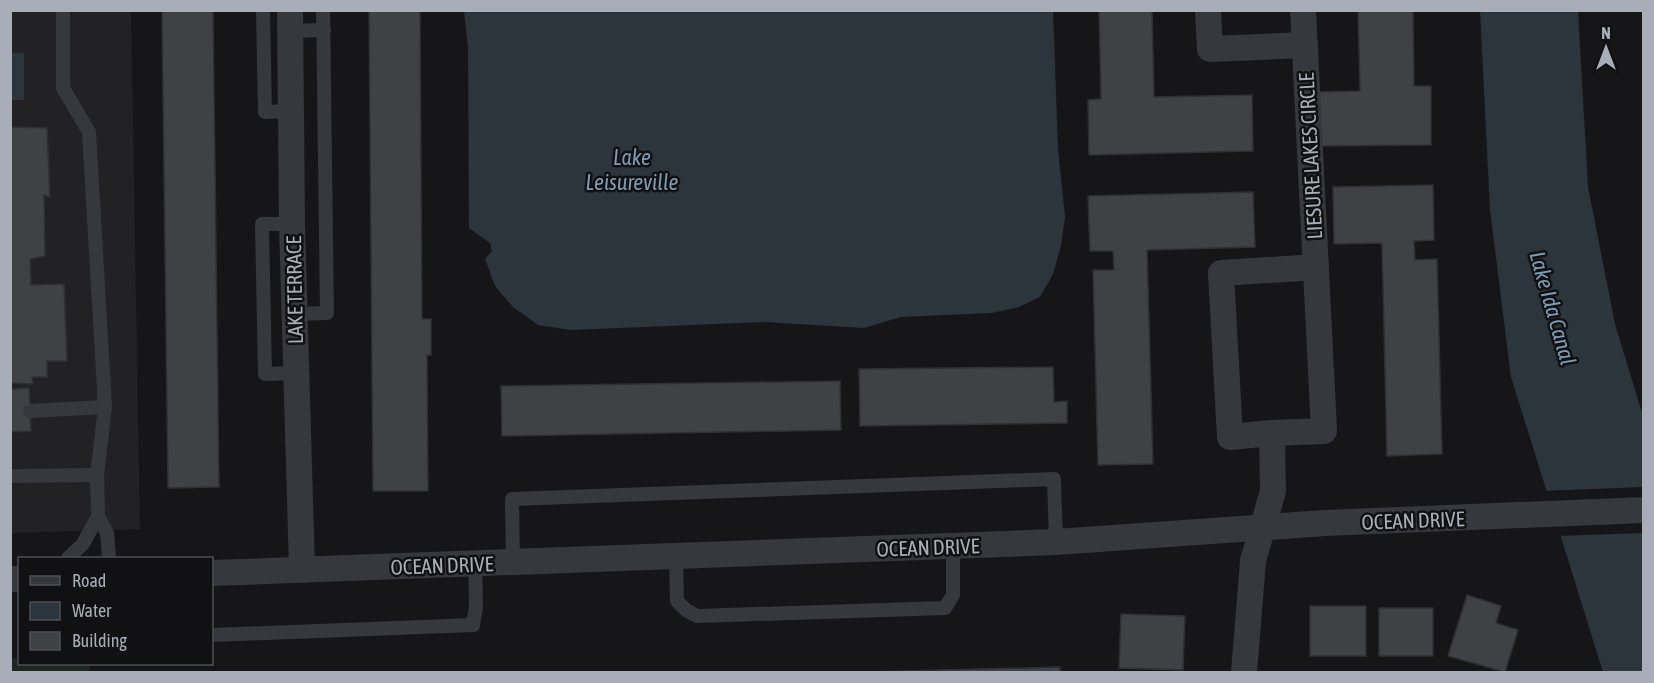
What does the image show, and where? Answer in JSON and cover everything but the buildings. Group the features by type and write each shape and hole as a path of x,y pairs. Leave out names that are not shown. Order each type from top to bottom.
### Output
{"street":[{"name":"LIESURE LAKES CIRCLE","path":"1208,10 1210,49 1305,45"},
{"name":"LIESURE LAKES CIRCLE","path":"1303,10 1305,45 1316,267 1324,431 1230,436 1221,273 1316,267"},
{"name":"LAKE TERRACE","path":"290,21 292,224 302,570"},
{"path":"1244,672 1253,561 1273,491 1272,433"},
{"name":"OCEAN DRIVE","path":"213,573 1056,543 1325,523 1644,510"}],"lane":[{"path":"63,10 63,88 89,132 105,407 97,475 98,516 107,533 109,557"},
{"path":"263,10 265,112 291,111"},
{"path":"294,314 327,313 323,10"},
{"path":"290,21 324,30"},
{"path":"292,224 262,224 265,374 296,373"},
{"path":"30,411 105,407"},
{"path":"10,476 97,475"},
{"path":"513,563 512,499 547,497 1054,479 1056,543"},
{"path":"69,557 83,544 98,516"},
{"path":"676,557 677,601 697,616 933,609 945,608 953,596 952,546"},
{"path":"213,634 473,625 476,607 475,564"}],"shaded area":[{"path":"10,11 131,11 140,529 11,533"},
{"path":"11,658 18,658 18,665 90,665 90,672 11,672"}],"water":[{"name":"Lake Leisureville","path":"464,11 1053,11 1058,149 1065,217 1061,246 1053,274 1040,297 1019,307 992,313 901,317 864,328 765,322 571,330 538,325 513,307 495,286 485,259 492,251 490,243 469,228 468,47"},
{"name":"Lake Ida Canal","path":"1480,11 1578,11 1588,187 1615,324 1643,416 1643,672 1603,672 1511,377 1490,210"},
{"path":"10,53 24,53 24,100 11,100"}],"pier":[{"path":"1643,487 1643,533 1558,536 1543,491"}]}
